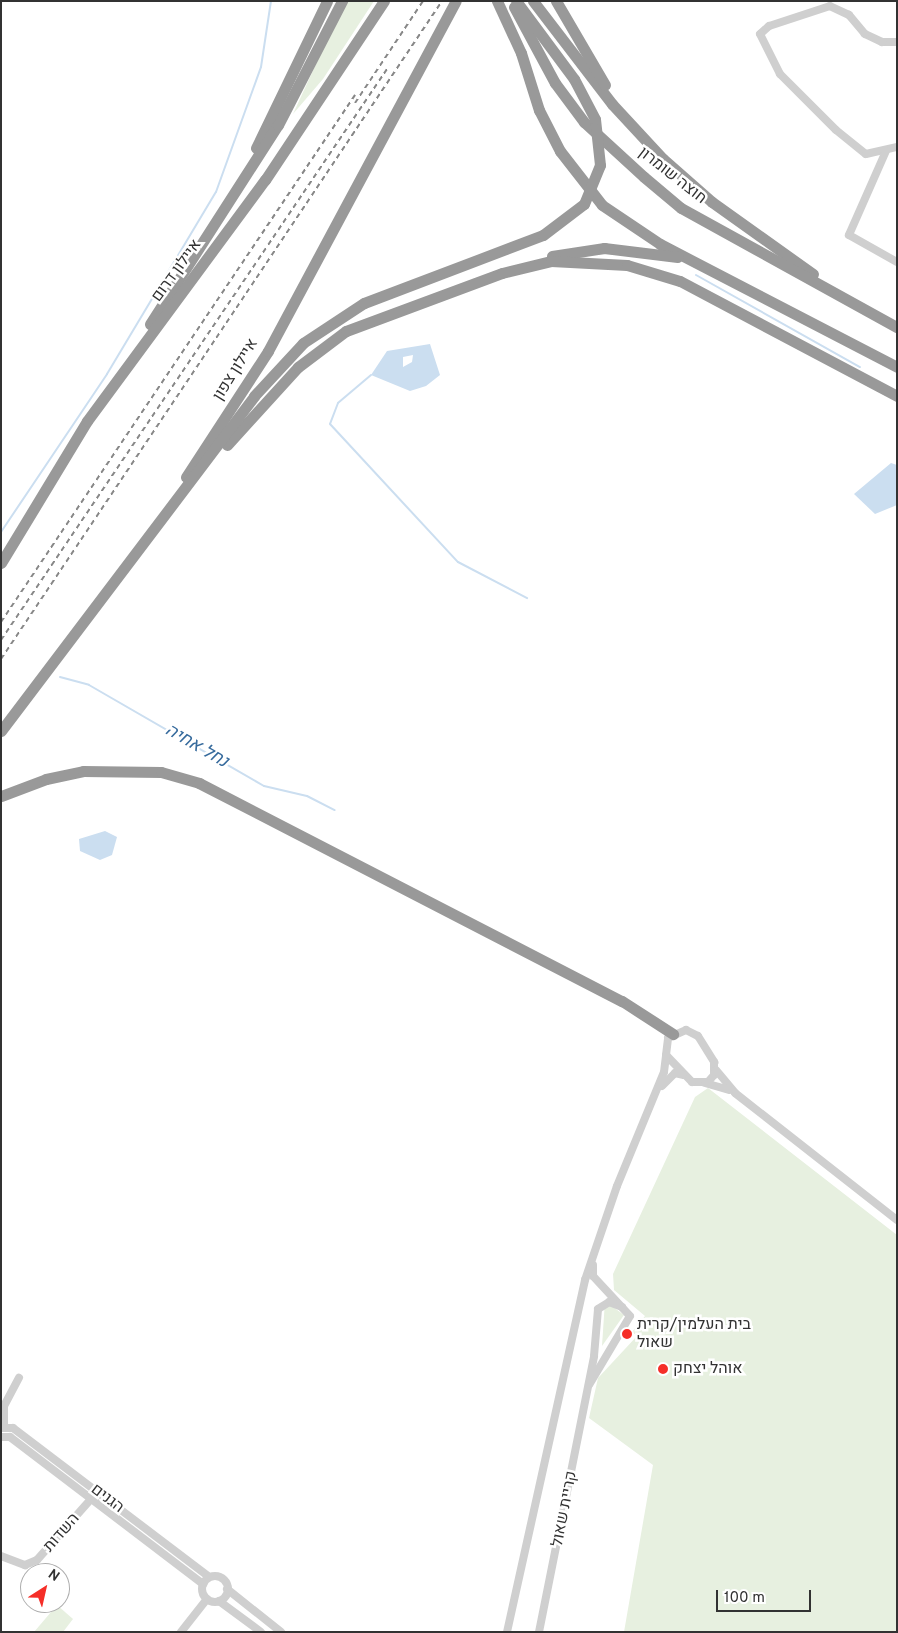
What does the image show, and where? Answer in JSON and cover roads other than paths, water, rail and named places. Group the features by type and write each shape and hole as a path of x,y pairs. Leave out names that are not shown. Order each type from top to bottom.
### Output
{"highway":[{"path":"234,194 327,1"},
{"path":"87,421 278,125 342,1"},
{"name":"איילון דרום","path":"1,563 87,421 265,180 384,1"},
{"name":"איילון צפון","path":"1,731 246,387 456,1"},
{"path":"497,1 521,53 539,110 581,181 602,205 635,229 897,367"},
{"name":"חוצה שומרון","path":"512,1 530,40 584,122 644,177 681,208 897,327"},
{"path":"1,731 167,515 254,396 323,327 415,281 543,236 576,213 594,187 601,143 593,112 574,79 516,1"},
{"path":"533,1 634,127 712,202 807,271 897,327"},
{"path":"556,1 580,48 634,127"},
{"path":"167,515 284,380 329,341 365,322 530,262 604,248 643,249 696,261"},
{"path":"491,277 533,264 569,260 646,269 697,288 897,396"},
{"path":"1,796 46,779 83,771 161,772 200,783 622,1001 673,1034"}],"street":[{"path":"897,42 882,42 865,34 849,15 830,6 777,22 760,34 780,74 806,104 866,154 897,148"},
{"path":"886,150 848,235 897,262"},
{"path":"507,1632 585,1280 617,1186 664,1072 666,1044 673,1034 686,1030 698,1036 716,1070 735,1093 897,1220"},
{"path":"666,1055 683,1075"},
{"path":"703,1083 716,1070"},
{"path":"626,1309 593,1276 592,1268 629,1163 664,1080 675,1073 735,1093"},
{"path":"585,1280 593,1276"},
{"name":"קריית שאול","path":"539,1632 565,1515 589,1385 598,1309 609,1302 626,1309 630,1323 589,1385"},
{"path":"3,1428 4,1406 19,1378"},
{"name":"הגנים","path":"3,1428 13,1428 210,1577"},
{"name":"הגנים","path":"1,1436 10,1437 203,1584"},
{"name":"השדות","path":"1,1556 25,1565 37,1560 92,1499"},
{"path":"207,1599 203,1584 210,1577 220,1578 227,1589 281,1632"},
{"path":"219,1601 227,1589"},
{"path":"207,1599 219,1601 261,1632"},
{"path":"181,1632 207,1599"}],"water":[{"path":"430,344 440,375 426,386 410,391 371,375 387,351","holes":["413,355 412,362 403,367 403,357"]},
{"path":"891,463 897,465 897,505 875,514 854,494"},
{"path":"105,831 117,837 112,855 100,860 80,851 79,839"}],"waterway":[{"path":"1,532 107,374 216,192 261,67 271,1"},
{"path":"696,275 860,367"},
{"path":"371,375 338,403 330,424 458,562 527,598"},
{"name":"נחל אחיה","path":"60,677 89,685 264,786 307,796 335,810"}],"railway":[{"path":"355,103 423,1"},
{"path":"1,659 442,1"},
{"path":"1,640 389,66"},
{"path":"1,622 355,95"}],"place":[{"name":"בית העלמין/קרית שאול","path":"627,1334"},
{"name":"אוהל יצחק","path":"663,1369"}]}
